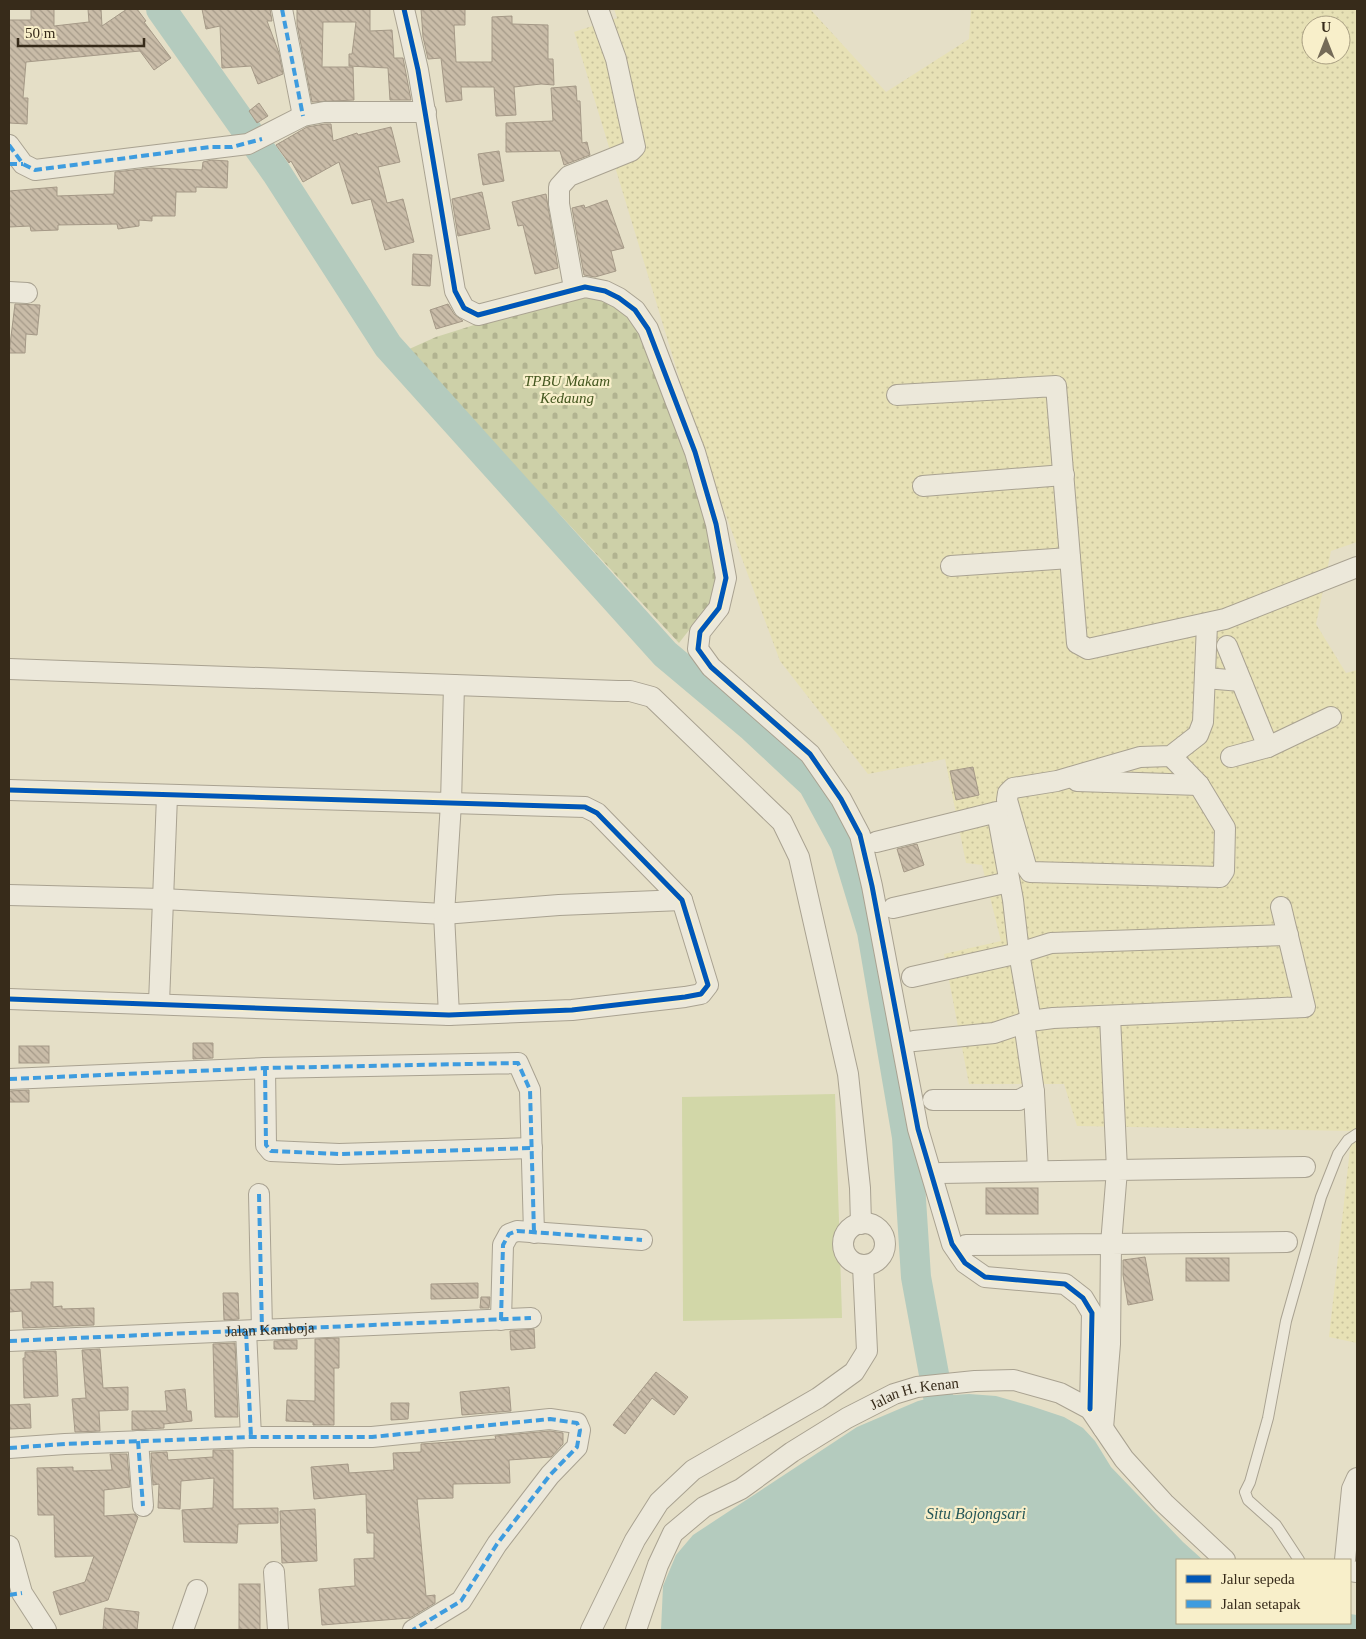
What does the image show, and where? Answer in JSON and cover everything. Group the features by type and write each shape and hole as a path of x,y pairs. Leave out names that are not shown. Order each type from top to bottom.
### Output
{"street":[{"path":"282,9 303,116"},
{"path":"404,9 412,38 426,112 455,291 464,308 478,315 574,288 586,287 605,291 619,298 635,310 648,330 695,452 716,524 726,578 719,608 700,632 698,648 711,667 810,754 841,799 860,835 872,886 918,1129 952,1244 965,1263 985,1277 1065,1284 1083,1298 1092,1313 1090,1409"},
{"path":"574,288 559,204 559,187 569,176 635,148 616,59 598,9"},
{"path":"9,145 16,164 35,170 255,141 303,116 344,110 426,112"},
{"path":"897,395 1056,386 1077,643 1088,649 1225,619 1357,567"},
{"path":"923,486 1064,475"},
{"path":"951,566 1070,558"},
{"path":"1176,752 1225,828 1224,871 1220,877 1030,872 1026,866 1007,800 1008,793 1013,788 1057,781 1140,757 1176,752 1198,734 1203,722 1207,624"},
{"path":"1227,646 1268,746"},
{"path":"9,669 630,691 652,697 782,822 799,857 848,1074 860,1188 861,1224"},
{"path":"1205,678 1241,681"},
{"path":"449,1015 444,914 451,803 454,685"},
{"path":"1231,757 1268,746 1330,717"},
{"path":"1057,781 1199,785"},
{"path":"9,790 585,807 598,813 682,900 708,985 701,994 572,1010 449,1015 9,999"},
{"path":"159,1003 167,796"},
{"path":"876,842 996,812 1009,882 1028,1022 1038,1171"},
{"path":"893,908 1009,882"},
{"path":"9,895 162,899 444,914 559,905 682,900"},
{"path":"914,1041 994,1034 1028,1022 1110,1016 1305,1007 1281,907"},
{"path":"912,976 1019,953 1051,943 1288,935"},
{"path":"1103,1428 1110,1344 1111,1244 1117,1170 1110,1016"},
{"path":"9,1079 265,1068 518,1063 530,1090 534,1232"},
{"path":"265,1068 266,1145 271,1151 339,1154 532,1148"},
{"path":"933,1100 1019,1100 1034,1092"},
{"path":"940,1173 1305,1167"},
{"path":"251,1437 259,1194"},
{"path":"861,1224 871,1224 878,1228 885,1239 885,1246 880,1258 875,1263 862,1266 848,1259 842,1246 846,1232 854,1226 861,1224"},
{"path":"501,1320 503,1245 506,1237 517,1231 642,1240"},
{"path":"966,1245 1287,1242"},
{"path":"591,1630 636,1540 659,1502 693,1470 818,1398 854,1372 867,1352 862,1266"},
{"name":"Jalan Kamboja","path":"9,1341 531,1318"},
{"name":"Jalan H. Kenan","path":"636,1630 658,1565 673,1533 704,1507 741,1488 792,1452 847,1418 894,1394 917,1388 975,1381 1014,1380 1060,1393 1090,1409 1124,1459 1164,1503 1224,1559"},
{"path":"9,1448 251,1437 372,1437 550,1419 577,1424 580,1430 577,1448 550,1475 497,1544 461,1601 413,1630"},
{"path":"138,1441 143,1506"},
{"path":"1345,1559 1352,1488 1357,1478"},
{"path":"9,1546 16,1594 46,1630"},
{"path":"274,1572 278,1630"},
{"path":"183,1630 197,1590"}],"lane":[{"path":"1298,1559 1276,1525 1248,1500 1245,1492 1252,1476 1268,1418 1286,1321 1321,1197 1338,1154 1348,1140 1357,1134"}],"shaded area":[{"path":"614,9 810,9 886,92 969,39 971,9 1357,9 1357,542 1331,551 1316,624 1346,673 1357,670 1357,1343 1329,1337 1352,1131 1077,1126 1064,1084 969,1084 944,954 1001,941 982,865 966,863 945,759 868,774 780,661 699,443 574,32 617,18"}],"green space":[{"name":"TPBU Makam Kedaung","path":"576,293 590,294 626,310 641,333 692,466 715,546 717,581 711,602 679,643 407,350 436,337"},
{"path":"835,1094 842,1318 683,1321 682,1097"}],"water":[{"name":"Situ Bojongsari","path":"969,1394 996,1396 1064,1417 1083,1428 1095,1441 1111,1467 1202,1559 1176,1559 1176,1624 1351,1624 1351,1614 1357,1615 1357,1630 661,1630 663,1586 676,1555 693,1535 857,1427 918,1401 938,1396"}],"building":[{"path":"31,9 54,9 54,26 89,22 88,9 101,9 102,26 127,9 137,9 146,21 144,22 171,58 154,70 140,51 26,62 23,98 28,98 27,124 9,123 9,20 31,20"},
{"path":"202,9 270,9 272,21 267,21 279,53 283,74 258,84 251,66 222,68 220,26 206,29"},
{"path":"297,9 370,9 370,31 392,30 394,58 403,58 411,100 390,100 388,68 349,66 349,54 352,54 356,22 323,22 322,67 353,67 354,100 312,102 297,24"},
{"path":"421,9 465,9 465,25 454,25 456,62 492,62 492,17 512,16 512,24 548,25 548,59 553,59 554,85 541,84 514,87 516,115 496,116 494,87 461,87 462,100 446,102 441,58 428,59 423,37"},
{"path":"576,86 577,101 580,101 582,143 587,142 590,155 564,165 560,151 506,152 506,123 553,121 551,88"},
{"path":"259,103 268,116 257,123 249,111"},
{"path":"331,124 333,141 357,133 358,135 391,127 400,162 378,167 387,203 403,199 414,242 385,250 371,199 352,204 339,162 303,182 291,161 289,163 276,145 307,127"},
{"path":"499,151 504,181 483,185 478,154"},
{"path":"212,160 228,161 227,188 196,187 196,192 176,192 175,216 152,216 152,221 139,220 139,226 118,229 117,224 58,225 58,230 31,231 30,226 9,227 9,191 57,187 57,196 114,194 115,172 151,168 202,170 203,162"},
{"path":"482,192 490,229 458,236 452,199"},
{"path":"546,194 558,268 535,274 523,225 518,226 512,202"},
{"path":"607,200 624,248 611,251 616,271 595,277 584,275 572,208 584,205 585,208"},
{"path":"413,254 432,255 430,286 412,285"},
{"path":"15,304 40,305 37,335 26,334 25,353 9,353"},
{"path":"448,304 454,314 463,321 436,329 430,310"},
{"path":"973,767 979,795 956,800 950,771"},
{"path":"917,844 924,865 904,872 897,849"},
{"path":"193,1043 213,1043 213,1058 193,1059"},
{"path":"19,1046 49,1046 49,1063 19,1063"},
{"path":"29,1090 29,1102 9,1102 9,1091"},
{"path":"986,1188 1038,1188 1038,1214 986,1214"},
{"path":"1145,1257 1153,1300 1128,1305 1123,1275 1123,1260"},
{"path":"1186,1258 1229,1258 1229,1281 1186,1281"},
{"path":"31,1282 53,1282 53,1307 62,1306 62,1309 94,1308 94,1325 23,1328 22,1311 9,1312 9,1290 31,1289"},
{"path":"478,1283 478,1298 431,1299 431,1284"},
{"path":"223,1293 238,1293 239,1319 224,1320"},
{"path":"481,1297 490,1297 489,1308 480,1308"},
{"path":"534,1329 535,1348 511,1350 510,1331"},
{"path":"339,1338 339,1368 334,1368 334,1425 313,1425 313,1422 286,1421 287,1400 315,1401 315,1339"},
{"path":"297,1340 297,1349 274,1349 274,1341"},
{"path":"235,1343 238,1417 215,1417 213,1344"},
{"path":"100,1349 103,1388 128,1387 128,1410 99,1411 100,1431 75,1432 72,1399 86,1398 82,1350"},
{"path":"56,1351 58,1396 24,1398 23,1358 25,1358 25,1352"},
{"path":"656,1372 688,1397 674,1415 652,1398 625,1434 613,1425"},
{"path":"509,1387 511,1411 462,1415 460,1392"},
{"path":"185,1389 187,1411 191,1411 192,1421 164,1424 164,1428 132,1430 132,1411 167,1411 165,1391"},
{"path":"391,1403 409,1403 408,1419 391,1420"},
{"path":"30,1404 31,1428 9,1429 9,1405"},
{"path":"550,1431 563,1433 563,1444 551,1457 509,1460 510,1483 453,1484 453,1498 417,1499 426,1596 435,1595 435,1603 410,1618 322,1625 319,1589 355,1586 354,1559 374,1558 374,1533 367,1533 366,1494 314,1499 311,1467 348,1464 349,1473 394,1470 393,1453 421,1452 421,1444 496,1439 495,1436"},
{"path":"213,1450 233,1450 233,1509 278,1508 278,1523 238,1524 237,1543 184,1542 182,1510 213,1508 214,1478 181,1481 180,1509 158,1508 159,1484 153,1485 151,1453 167,1452 168,1460 213,1457"},
{"path":"110,1454 127,1454 130,1487 104,1490 104,1516 135,1514 138,1517 108,1600 60,1615 53,1592 85,1582 94,1556 55,1557 54,1515 38,1515 37,1468 73,1467 73,1471 112,1470"},
{"path":"315,1509 317,1561 282,1563 280,1511"},
{"path":"239,1584 260,1584 260,1630 239,1630"},
{"path":"105,1608 139,1612 137,1630 103,1630"}],"waterway":[{"path":"161,9 276,172 388,346 665,654 752,727 813,784 845,843 872,932 907,1137 916,1277 938,1396"}],"marked path":[{"path":"282,9 303,116"},
{"path":"9,145 23,164 35,170 210,147 232,147 262,139"},
{"path":"9,164 23,164"},
{"path":"9,1079 265,1068 518,1063 530,1090 534,1233"},
{"path":"265,1068 266,1145 271,1151 339,1154 532,1148"},
{"path":"259,1194 262,1330"},
{"path":"501,1320 503,1245 509,1234 517,1231 642,1240"},
{"path":"9,1341 531,1318"},
{"path":"246,1331 251,1437"},
{"path":"9,1448 251,1437 372,1437 550,1419 577,1423 580,1430 577,1447 550,1475 497,1544 461,1601 413,1630"},
{"path":"138,1441 143,1506"},
{"path":"9,1595 22,1593"}],"cycle path":[{"path":"404,9 418,70 455,291 464,308 478,315 585,287 605,291 619,298 635,310 648,329 695,452 716,524 726,578 719,608 700,632 698,649 711,667 810,754 841,799 860,835 872,886 918,1129 952,1244 965,1263 985,1277 1065,1284 1083,1298 1092,1313 1090,1409"},
{"path":"9,790 585,807 597,813 682,900 708,985 701,994 685,997 572,1010 449,1015 9,999"}]}
